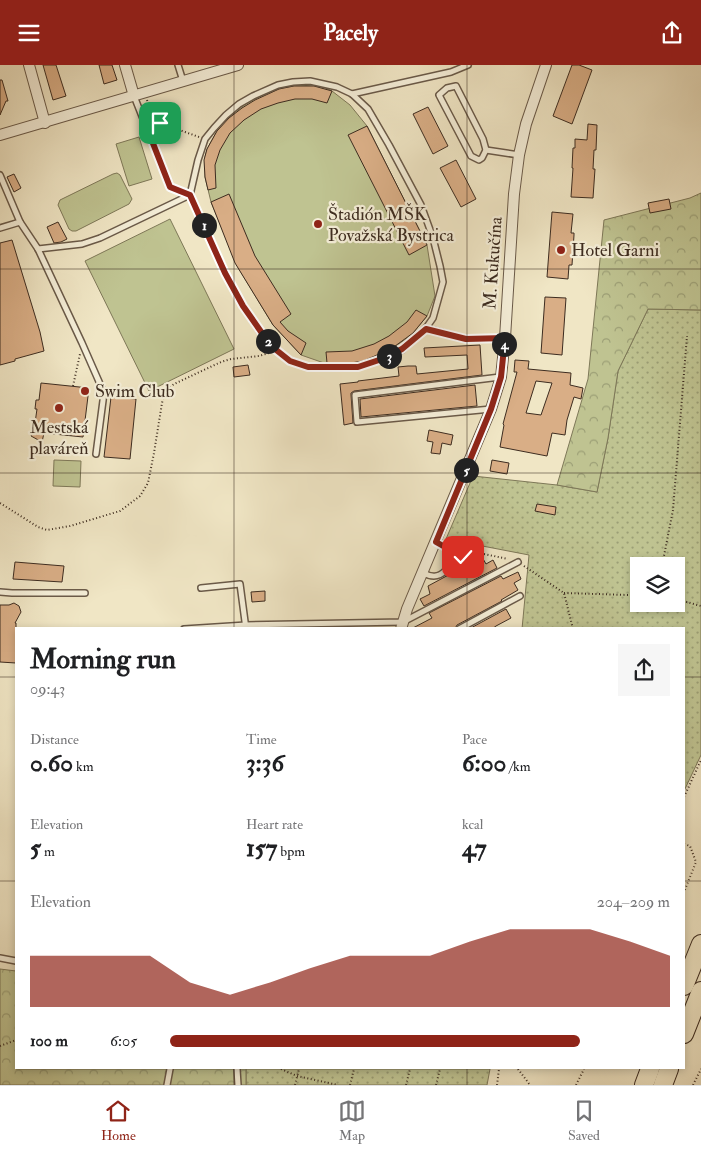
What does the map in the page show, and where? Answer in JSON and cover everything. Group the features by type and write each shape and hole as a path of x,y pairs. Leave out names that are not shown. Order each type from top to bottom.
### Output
{"highway":[{"path":"685,983 701,943"},
{"path":"685,1031 701,991"},
{"path":"644,1085 650,1069"},
{"path":"663,1085 669,1069"}],"street":[{"path":"29,65 45,123"},
{"path":"125,65 134,96"},
{"path":"0,135 238,65"},
{"name":"M. Kukučína","path":"402,625 491,409 501,377 514,194 519,155 526,124 546,65"}],"lane":[{"path":"178,65 183,81"},
{"path":"352,94 451,72 468,65"},
{"path":"310,81 332,86 352,94 368,109 421,205 433,238 443,282 433,318 426,329 402,349 382,359 358,367 308,367 290,361 275,349 243,306 225,273 190,195 198,159 205,139 239,105 253,96 278,85 310,81"},
{"path":"456,86 483,139 486,150 479,160 471,156 439,95 447,88 456,86"},
{"path":"134,96 170,187 190,195"},
{"path":"486,150 519,155"},
{"path":"0,175 20,222 38,249 104,393 96,455"},
{"path":"38,249 82,244 100,238 190,195"},
{"path":"0,228 20,222"},
{"path":"426,329 466,339 505,338"},
{"path":"491,409 357,422 355,395 501,377"},
{"path":"423,573 432,577 438,575 456,561 477,552"},
{"path":"201,588 240,584 246,627 402,625 518,562"},
{"path":"0,592 85,593"},
{"path":"462,627 520,596"},
{"path":"0,958 15,961"},
{"path":"167,1085 170,1069"},
{"path":"237,1069 238,1085"}],"path":[{"path":"147,100 149,106"},
{"path":"147,128 160,123 205,139"},
{"path":"664,557 673,509 687,336"},
{"path":"73,386 82,343"},
{"path":"0,503 38,527 47,529 70,525 120,511 140,496 148,483 162,403 164,395 169,388 221,362 259,356 275,349"},
{"path":"436,542 445,547 477,552 518,562 564,593 630,594"},
{"path":"564,593 572,627"},
{"path":"685,602 701,606"},
{"path":"685,795 701,760"},
{"path":"685,844 690,846 696,862 685,890"},
{"path":"0,1046 15,1040"},
{"path":"282,1069 297,1076 338,1085"},
{"path":"295,1085 299,1069"},
{"path":"350,1085 354,1069"},
{"path":"406,1085 410,1069"},
{"path":"436,1085 440,1069"},
{"path":"497,1085 500,1069"},
{"path":"518,1069 530,1085"},
{"path":"576,1085 584,1069"},
{"path":"692,1085 701,1069"}],"green space":[{"name":"Štadión MŠK Považská Bystrica","path":"300,85 324,87 332,91 350,105 367,126 427,245 435,296 427,316 406,339 391,349 367,360 343,364 327,364 301,355 273,325 239,269 211,202 205,177 205,157 207,149 217,131 234,113 263,94 285,87"},
{"path":"139,137 152,179 129,186 116,144"},
{"path":"117,173 120,175 132,199 129,204 76,231 69,229 58,205 60,200"},
{"path":"701,193 701,310 648,309 618,371 608,438 597,492 557,485 588,379 604,220 690,198"},
{"path":"170,219 234,349 149,391 85,261"},
{"path":"648,309 701,310 701,755 685,789 685,627 522,627 529,555 446,539 473,476 557,485 597,492 608,438 618,371"},
{"path":"54,460 81,461 80,487 53,486"},
{"path":"0,969 15,971 15,1069 246,1069 246,1085 0,1085"},
{"path":"246,1069 490,1069 487,1085 246,1085"}],"building":[{"path":"43,65 56,65 66,96 53,100"},
{"path":"99,65 112,65 117,80 104,84"},
{"path":"572,65 579,65 592,70 572,124 553,116"},
{"path":"0,80 2,80 8,101 6,101 0,115"},
{"path":"294,86 314,86 332,91 327,103 312,99 295,99 261,109 244,120 230,133 220,150 215,165 216,188 208,190 204,160 207,149 217,131 229,118 255,100 279,89"},
{"path":"428,107 448,146 433,154 413,114"},
{"path":"588,124 597,125 596,150 594,150 593,198 571,197 575,139 587,140"},
{"path":"367,126 427,245 409,255 348,135"},
{"path":"456,160 476,199 461,207 440,168"},
{"path":"14,174 21,188 14,192 7,177"},
{"path":"229,194 255,256 291,314 280,322 288,331 306,343 301,355 273,325 235,263 211,202"},
{"path":"669,199 671,209 650,213 648,203"},
{"name":"Hotel Garni","path":"552,212 573,214 571,233 574,233 572,265 569,265 568,279 547,277"},
{"path":"58,222 67,239 54,243 47,227"},
{"path":"12,240 44,351 0,365 0,243"},
{"path":"545,297 566,298 562,355 541,353"},
{"path":"416,310 427,316 413,333 391,349 363,361 327,363 326,352 352,351 374,344 389,336 407,322"},
{"path":"480,345 482,375 354,391 351,393 353,423 344,425 340,384 399,376 398,367 416,366 417,374 468,369 467,355 425,357 424,348"},
{"path":"515,360 529,361 528,369 571,373 570,385 583,388 581,399 574,397 567,420 565,435 552,433 547,456 500,447 503,424 517,372 514,372","holes":["536,381 552,383 541,415 526,413"]},
{"path":"248,365 250,375 234,377 233,367"},
{"path":"41,383 89,388 83,437 44,433 42,442 31,436 34,430 37,409 35,409 36,400 39,400"},
{"path":"475,385 477,406 361,417 360,399"},
{"path":"111,397 136,399 130,459 104,457"},
{"path":"429,430 453,435 451,445 442,443 440,454 431,453 433,442 427,441"},
{"path":"492,460 509,463 507,474 490,471"},
{"path":"537,504 556,507 555,515 535,511"},
{"path":"482,557 486,564 493,560 497,568 424,606 420,599 430,594 428,586"},
{"path":"15,562 64,566 62,582 13,579"},
{"path":"518,572 521,579 514,583 518,590 456,627 415,627 432,618 429,613 501,576 503,579"},
{"path":"265,591 265,601 252,602 251,592"},
{"path":"14,603 19,606 21,612 15,623 15,663 0,662 0,605"},
{"path":"506,609 511,618 495,627 473,627"}],"place":[{"name":"Štadión MŠK Považská Bystrica","path":"318,224"},
{"name":"Hotel Garni","path":"561,250"},
{"name":"Swim Club","path":"85,391"},
{"name":"Mestská plaváreň","path":"59,408"}],"route":[{"path":"160,123 147,128 170,187 190,195 225,273 243,306 275,349 290,361 308,367 358,367 382,359 402,349 426,329 466,339 505,338 501,377 491,409 436,542 445,547 477,552 463,557"}]}
